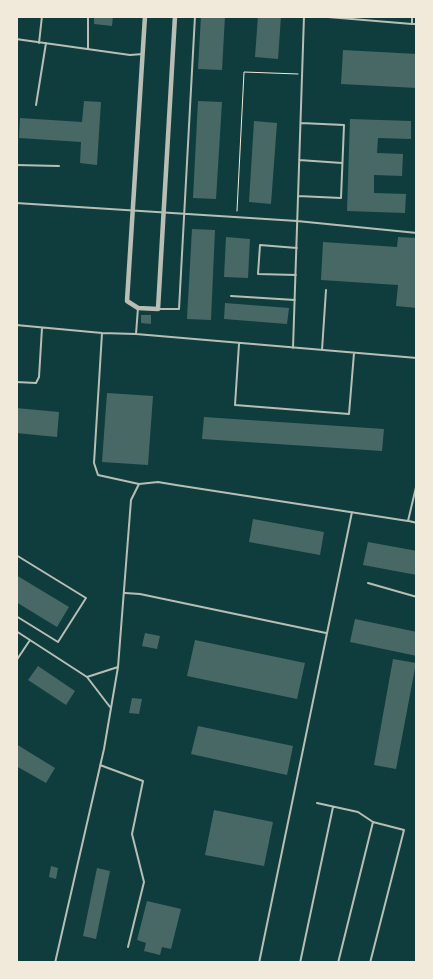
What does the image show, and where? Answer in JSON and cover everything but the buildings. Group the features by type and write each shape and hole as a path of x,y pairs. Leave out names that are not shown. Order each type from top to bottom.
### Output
{"street":[{"path":"145,16 127,301 138,308 158,309 174,16"}],"lane":[{"path":"39,43 42,16"},
{"path":"88,16 88,49"},
{"path":"158,309 178,310 195,16"},
{"path":"293,348 304,16"},
{"path":"316,16 361,18 417,24"},
{"path":"412,16 412,24"},
{"path":"16,39 130,55 143,54"},
{"path":"36,105 46,43"},
{"path":"298,196 341,198 344,125 301,122"},
{"path":"299,160 342,163"},
{"path":"16,165 59,166"},
{"path":"16,203 297,220 417,233"},
{"path":"296,275 258,274 260,245 297,248"},
{"path":"322,350 326,290"},
{"path":"231,296 295,300"},
{"path":"136,334 138,308"},
{"path":"16,325 417,358"},
{"path":"16,382 36,384 39,378 42,328"},
{"path":"102,333 94,464 98,475 138,484 158,482 176,484 417,523"},
{"path":"239,344 235,405 349,414 354,353"},
{"path":"408,521 417,483"},
{"path":"54,963 100,765 118,667 131,500 138,484"},
{"path":"259,963 352,512"},
{"path":"16,555 86,598 58,642 16,616"},
{"path":"368,584 417,597"},
{"path":"125,593 140,594 326,633"},
{"path":"16,631 87,677 110,707"},
{"path":"16,661 30,640"},
{"path":"87,677 118,667"},
{"path":"100,765 143,781 132,834 144,882 128,947"},
{"path":"317,803 358,812 372,822 404,830 370,963"},
{"path":"300,963 333,806"},
{"path":"338,963 372,822"}],"path":[{"path":"236,216 244,72 301,74"}]}
